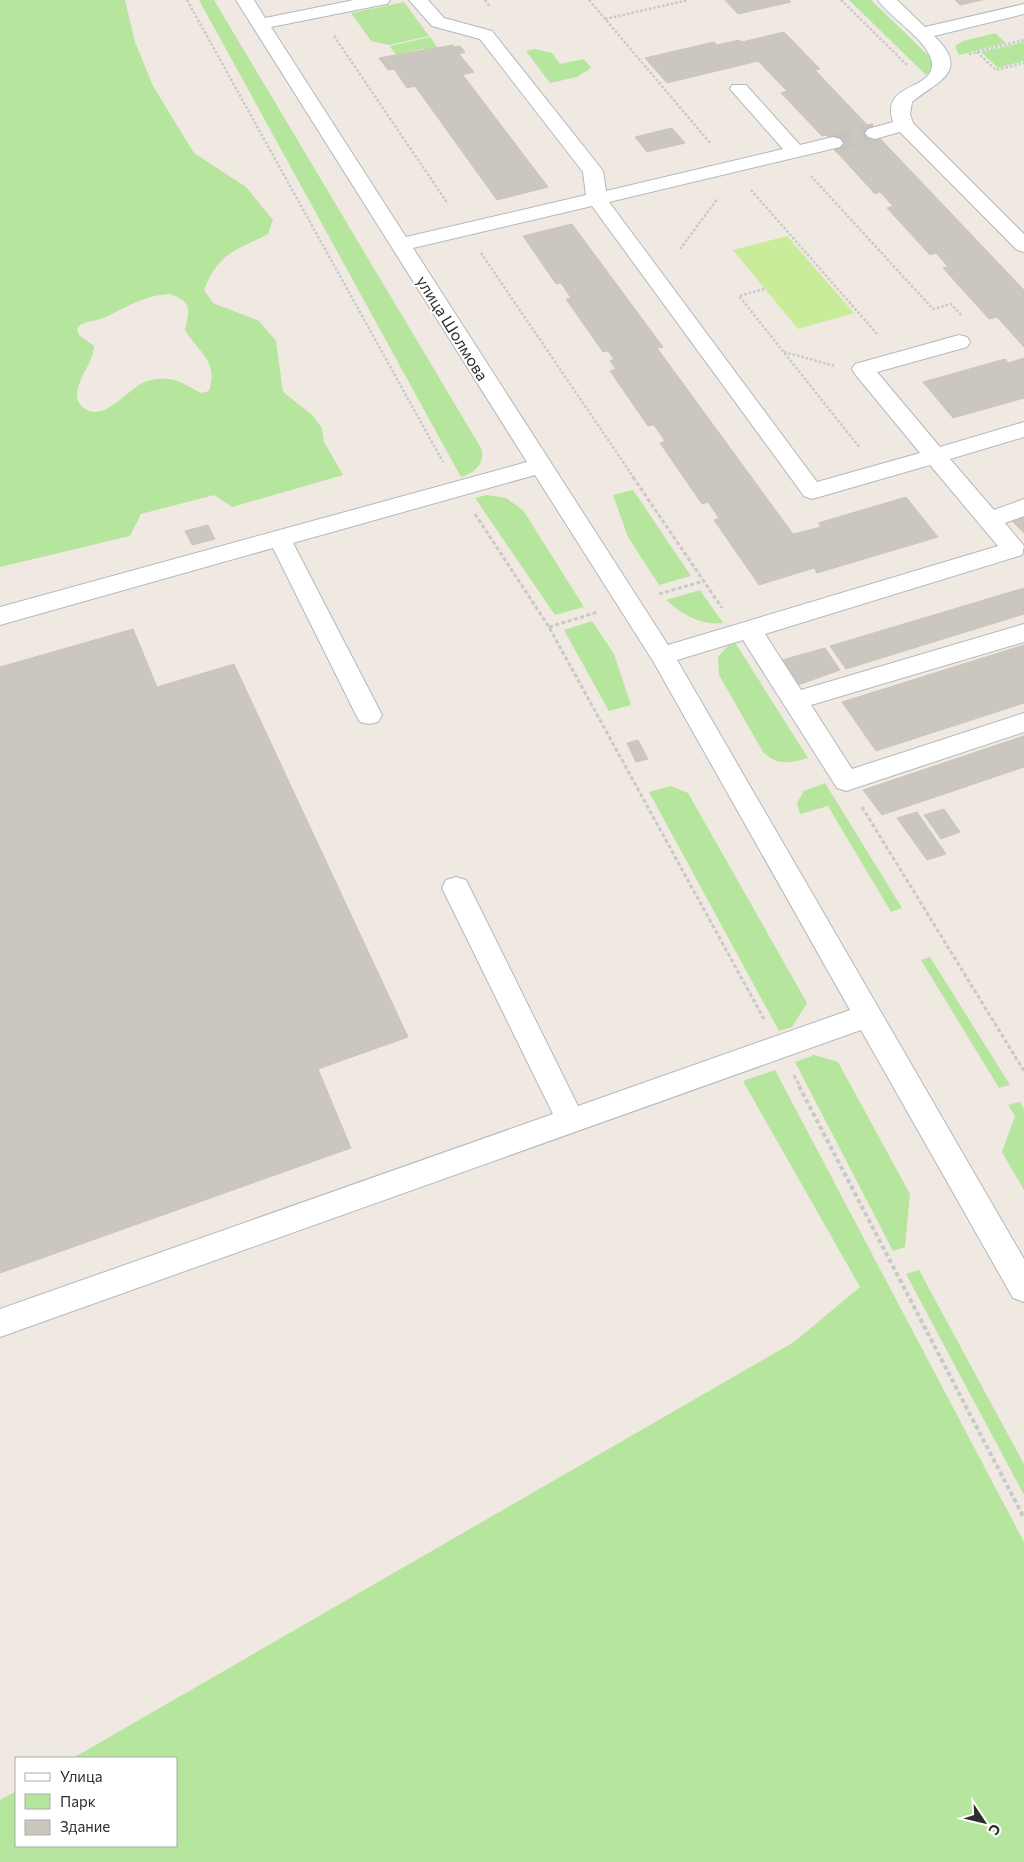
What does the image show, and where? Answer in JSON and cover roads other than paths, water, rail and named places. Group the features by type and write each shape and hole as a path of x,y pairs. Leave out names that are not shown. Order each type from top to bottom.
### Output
{"street":[{"name":"улица Шолмова","path":"245,0 662,656 1024,1288"},
{"path":"260,24 382,0"},
{"path":"418,0 438,22 486,35 593,171 597,200 812,491 1024,429"},
{"path":"887,0 934,46 941,61 937,75 927,84 907,95 900,106 900,117 904,126 1024,246"},
{"path":"921,34 1024,9"},
{"path":"739,89 793,152"},
{"path":"875,133 904,126"},
{"path":"400,245 734,170 793,152 833,143"},
{"path":"662,656 1019,548 990,520 863,369 959,342"},
{"path":"0,616 540,466"},
{"path":"990,520 1024,507"},
{"path":"279,538 369,715"},
{"path":"744,631 795,701 846,781 1024,722"},
{"path":"795,701 1024,633"},
{"path":"456,888 571,1122"},
{"path":"0,1323 869,1015"}],"tunnel":[{"path":"833,143 875,133"}]}
